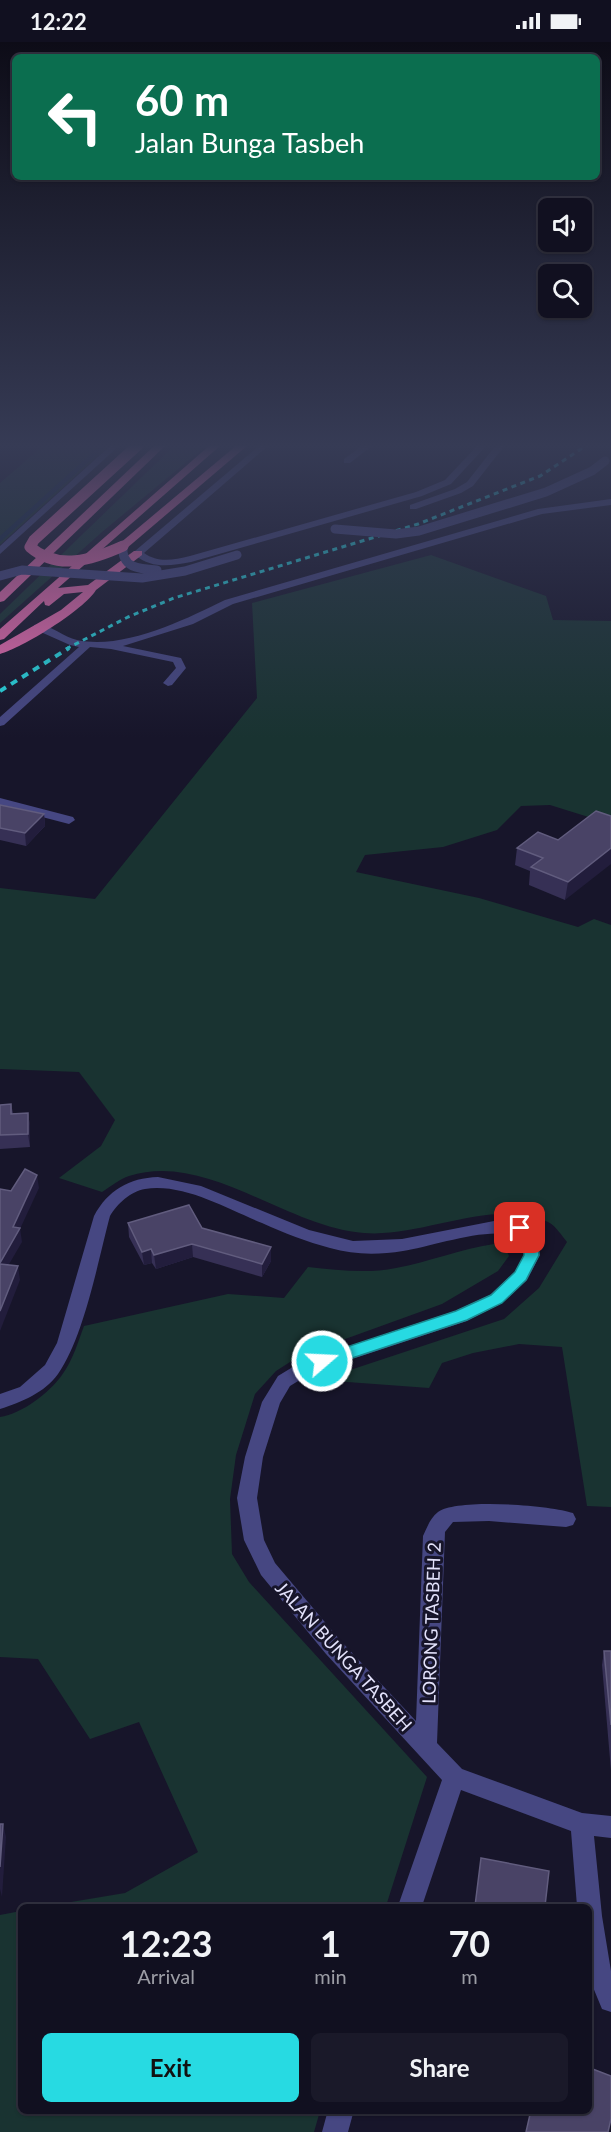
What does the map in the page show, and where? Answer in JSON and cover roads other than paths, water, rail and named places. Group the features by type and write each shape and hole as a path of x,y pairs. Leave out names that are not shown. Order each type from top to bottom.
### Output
{"highway":[{"path":"33,543 30,548 43,557 69,561 96,558 127,543"},
{"path":"0,598 58,543"},
{"path":"0,638 40,598 104,543"},
{"path":"0,638 15,630 61,591 91,588 138,553"},
{"path":"0,650 83,600 90,594 91,588"}],"street":[{"path":"150,543 138,553 147,562 160,564 190,559 248,543"},
{"path":"0,576 21,570 142,578 185,571 284,543"},
{"path":"111,646 189,622 229,602 434,543"},
{"path":"123,546 122,556 125,562 150,570 237,555"},
{"path":"38,627 75,643 111,646 177,660 181,668 168,683"},
{"path":"0,723 87,645"},
{"path":"0,802 69,820"},
{"name":"JALAN BUNGA TASBEH","path":"0,1402 26,1392 51,1370 66,1343 107,1204 127,1190 145,1183 186,1186 303,1232 349,1246 371,1249 498,1226 520,1228 531,1237 532,1255 521,1276 496,1299 461,1316 307,1366 284,1381 271,1402 254,1457 247,1498 254,1540 268,1569 333,1647 454,1777 582,1824 611,1827"},
{"name":"LORONG TASBEH 2","path":"426,1747 433,1536 438,1524 449,1515 468,1513 566,1519"},
{"path":"411,1904 454,1777"},
{"path":"582,1824 590,1904"},
{"path":"592,1929 595,1961 603,1991 611,2000"},
{"path":"335,2132 340,2114"}],"railway":[{"path":"66,649 128,617 174,598 357,543"},
{"path":"0,691 69,648"}]}
